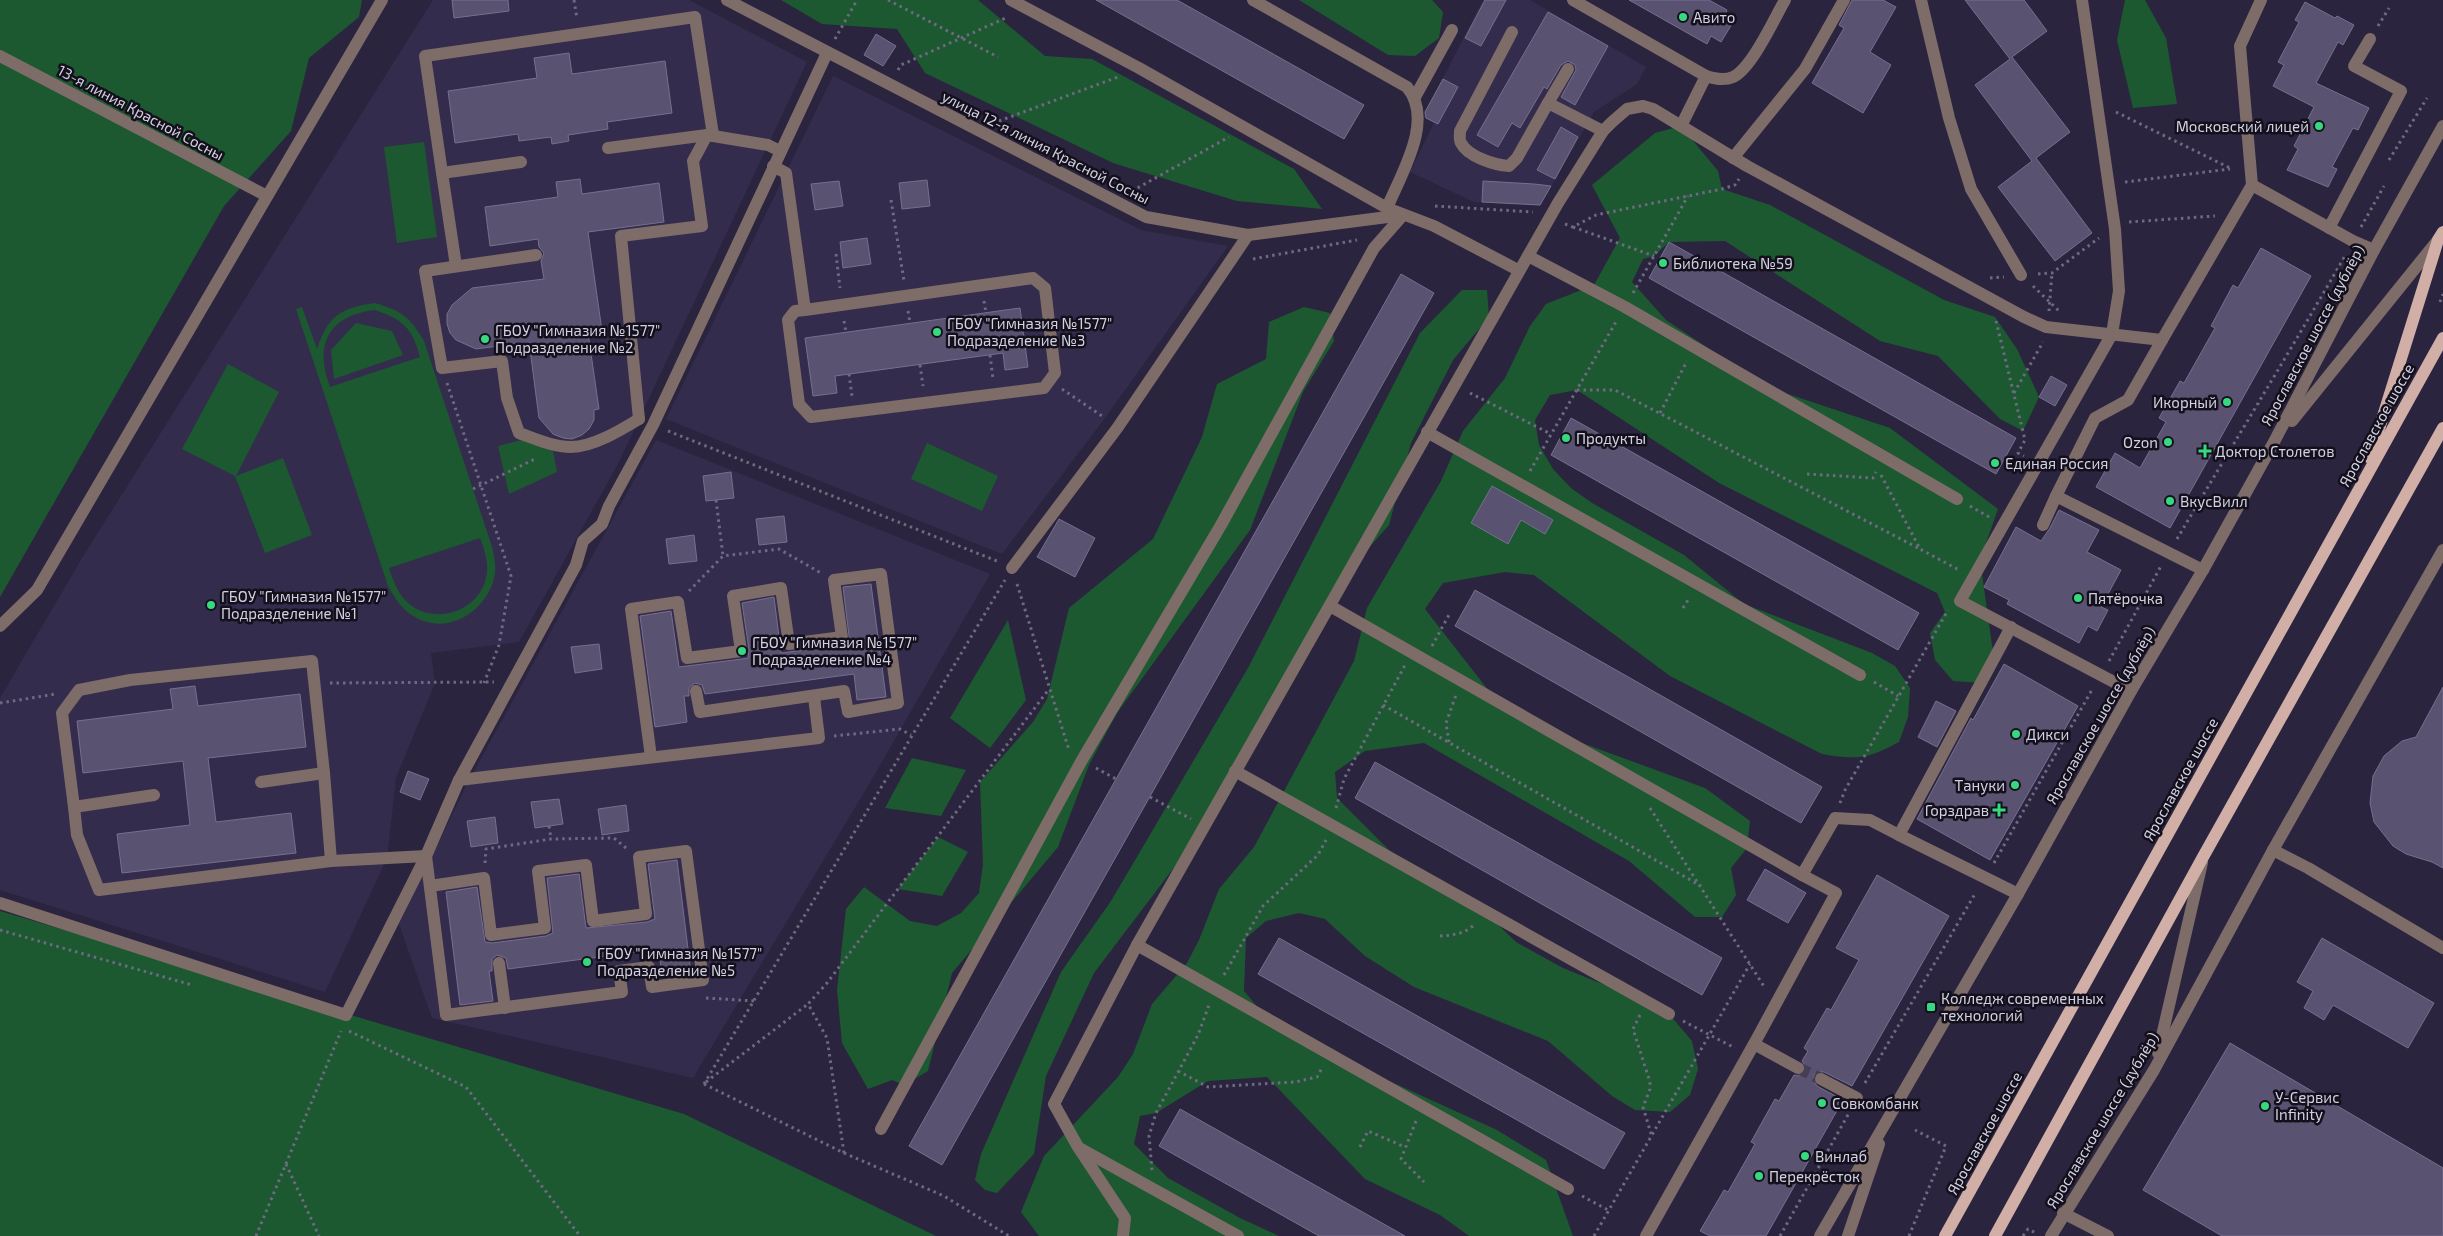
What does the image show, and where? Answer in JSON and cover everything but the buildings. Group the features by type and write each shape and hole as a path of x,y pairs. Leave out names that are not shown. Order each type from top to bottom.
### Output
{"main road":[{"path":"2362,484 2441,236"},
{"name":"Ярославское шоссе","path":"1945,1236 2443,338"},
{"path":"1995,1236 2203,857 2443,428"}],"street":[{"path":"0,626 37,590 382,0"},
{"name":"улица 12-я линия Красной Сосны","path":"727,0 1146,217 1248,235 1403,215"},
{"path":"1011,0 1139,68 1387,208 1434,226 1518,270"},
{"path":"1253,0 1407,87 1415,97"},
{"path":"1573,0 1706,76 1718,80 1731,78 1739,74 1747,65 1785,0"},
{"path":"1732,158 1802,74 1844,0"},
{"path":"1921,0 1948,118 1971,188 2021,276"},
{"path":"2082,0 2115,230 2119,291 2112,334 1960,601 2131,691"},
{"path":"2043,525 2095,418 2128,400 2252,185 2240,46 2261,0"},
{"path":"456,266 425,56 695,17 710,135 693,161 702,226 621,236 639,419"},
{"path":"1387,208 1418,134 1415,97 1452,30"},
{"path":"1512,32 1460,131 1460,142 1466,150 1497,166 1508,166 1516,158 1568,68"},
{"path":"2328,228 2401,91 2354,66 2370,39"},
{"path":"0,903 346,1015 426,856 459,780 576,564 583,541 602,524 609,506 653,425 780,151 828,53"},
{"name":"13-я линия Красной Сосны","path":"0,56 267,196"},
{"path":"1681,126 1706,76"},
{"path":"1548,103 1603,131"},
{"path":"1123,1236 1125,1218 1078,1147 1054,1104 1137,944 1330,606 1518,270 1603,131 1627,109 1643,106 1653,109 1732,158 2024,318 2046,327 2162,340"},
{"name":"Ярославское шоссе (дублёр)","path":"1820,1236 2018,894 2131,691 2203,570 2274,442 2374,250 2443,126"},
{"path":"608,148 710,135 768,145 780,151"},
{"path":"442,173 521,162"},
{"path":"773,166 786,173 805,310"},
{"path":"2252,185 2328,228 2374,250"},
{"path":"881,1129 1076,757 1220,525 1374,248 1403,215"},
{"path":"1012,568 1118,426 1248,235"},
{"path":"2274,442 2441,236"},
{"path":"536,255 425,271 442,368 502,361 507,398 519,433 546,443 572,447 607,437 639,419"},
{"path":"1528,256 1625,307 1957,499"},
{"path":"1033,278 1045,288 1055,373 1044,388 811,417 799,404 788,320 794,311 842,304 1033,278"},
{"path":"639,419 653,425"},
{"path":"1427,432 1860,675"},
{"path":"2056,496 2203,570"},
{"name":"Ярославское шоссе (дублёр)","path":"2051,1236 2063,1213 2154,1070 2273,850 2443,550"},
{"path":"651,757 631,609 678,602 687,658 741,651 733,596 781,588 789,644 842,637 834,580 881,574 898,703 848,712 844,691 814,697 700,712 696,690"},
{"path":"1330,606 1836,893 1751,1050 1646,1236"},
{"path":"1899,834 2011,627"},
{"path":"331,861 312,661 130,680 79,690 62,713 77,835 99,890 331,861 426,856"},
{"path":"459,780 819,738 814,697"},
{"path":"1235,771 1333,824 1669,1014"},
{"path":"261,782 324,773"},
{"path":"74,807 154,795"},
{"path":"1802,875 1835,818 1870,820 2018,894"},
{"path":"2273,850 2308,868 2443,948"},
{"path":"426,856 446,1015 622,992 619,971 649,967 652,987 703,980 686,851 639,857 646,914 594,920 586,865 538,872 545,928 491,935 484,878 430,886"},
{"path":"2154,1070 2203,857"},
{"path":"1137,944 1568,1189"},
{"path":"499,962 505,1008"},
{"path":"1751,1050 1798,1068"},
{"path":"1821,1080 1857,1098"},
{"path":"1848,1236 1889,1116"},
{"path":"1078,1147 1238,1236"},
{"path":"2063,1213 2108,1236"}],"path":[{"path":"828,53 856,0"},
{"path":"888,0 998,57"},
{"path":"890,84 901,65 1027,8"},
{"path":"2381,21 2389,8"},
{"path":"978,130 1139,68"},
{"path":"2389,160 2427,98"},
{"path":"2098,104 2232,169"},
{"path":"1114,201 1245,128"},
{"path":"1573,227 1596,215 1735,185 1747,166"},
{"path":"2109,184 2250,168"},
{"path":"1780,1236 1966,906 1986,878 2169,553 2252,411 2285,360 2384,186"},
{"path":"1522,485 1688,196"},
{"path":"891,200 906,295"},
{"path":"1403,215 1427,206 1542,213"},
{"path":"1983,279 2052,273 2095,240 2132,221 2234,215"},
{"path":"1558,221 1654,256"},
{"path":"836,254 842,304"},
{"path":"2021,276 2078,331"},
{"path":"2440,302 2443,294"},
{"path":"1995,316 2025,440 2018,453 2037,465"},
{"path":"990,355 995,394"},
{"path":"442,368 483,484 511,576 499,646 484,683"},
{"path":"1660,413 1682,371"},
{"path":"1050,381 1105,418"},
{"path":"1454,385 1552,434"},
{"path":"1577,390 1615,390 1974,578"},
{"path":"653,425 1012,568"},
{"path":"473,490 562,446"},
{"path":"1808,474 1873,478 1878,469 1920,549"},
{"path":"1957,499 2004,524"},
{"path":"716,500 723,556"},
{"path":"678,602 723,556 779,549 834,580"},
{"path":"1012,568 1050,688 1076,757 1116,779"},
{"path":"704,1084 1012,568"},
{"path":"1835,818 1845,790 1946,612 1960,601"},
{"path":"1425,659 1450,613"},
{"path":"1145,1183 1152,1170 1150,1136 1156,1113 1198,1034 1204,1014 1216,989 1263,906 1318,855 1333,824 1337,798 1344,779 1412,652"},
{"path":"1860,675 1898,696"},
{"path":"1449,743 1446,723 1461,680"},
{"path":"314,683 512,682"},
{"path":"704,1084 808,1004 827,983 1050,688"},
{"path":"0,703 79,690"},
{"path":"1383,705 1700,886"},
{"path":"819,738 900,729 911,735"},
{"path":"1150,797 1205,827"},
{"path":"1649,807 1776,1004"},
{"path":"549,826 551,839"},
{"path":"484,878 486,848 551,839 614,838 639,857"},
{"path":"1440,936 1456,935 1469,930 1484,911"},
{"path":"0,930 200,987"},
{"path":"1594,1236 1750,964"},
{"path":"740,1000 755,1001"},
{"path":"1647,1002 1633,1029 1650,1082 1650,1089 1643,1107 1652,1137"},
{"path":"808,1004 827,1038 844,1153"},
{"path":"1669,1014 1709,1034 1751,1050"},
{"path":"333,1025 466,1087 580,1236"},
{"path":"256,1236 342,1028"},
{"path":"1178,1070 1208,1087 1295,1082 1317,1077 1330,1054"},
{"path":"704,1084 844,1153 944,1196 1009,1236"},
{"path":"1422,1106 1400,1159 1424,1182"},
{"path":"1909,1236 1946,1146 1915,1130"},
{"path":"1360,1147 1368,1131 1405,1147"},
{"path":"286,1163 318,1236"},
{"path":"1568,1189 1610,1211"},
{"path":"2024,1236 2028,1229 2041,1236"}],"shaded area":[{"path":"433,0 689,0 807,62 619,462 519,642 431,653 435,683 396,778 387,858 325,992 0,890 0,698 82,558"},
{"path":"1483,0 1530,0 1646,67 1637,84 1594,112 1540,206 1474,202 1410,172 1434,123 1423,117"},
{"name":"ГБОУ \"Гимназия №1577\" Подразделение №3","path":"833,76 1141,230 1228,246 1105,418 1002,554 666,419"},
{"path":"656,440 990,574 865,791 693,1078 432,1018 399,924 466,786"}],"green space":[{"path":"0,0 362,0 359,17 309,58 291,131 224,206 0,597"},
{"path":"781,0 978,0 1045,56 1092,59 1294,169 1322,209 1237,201 1113,163 925,73 897,29 822,24"},
{"path":"1299,0 1432,0 1443,12 1439,38 1415,56 1388,55"},
{"path":"2125,0 2145,0 2166,38 2177,104 2133,108 2117,40"},
{"path":"1681,126 1718,171 1722,189 1770,205 1944,300 1995,317 2017,349 2039,397 2023,431 2000,419 1938,356 1880,341 1725,241 1669,242 1654,256 1643,259 1632,282 1666,320 1756,380 1782,392 1890,428 1998,509 1980,560 1994,659 1982,683 1953,681 1935,660 1930,633 1945,612 1937,593 1719,483 1577,390 1550,395 1535,420 1539,445 1553,469 1571,488 1592,503 1684,555 1744,604 1872,653 1895,666 1910,688 1908,717 1899,742 1879,752 1862,757 1822,754 1670,676 1534,575 1505,572 1443,583 1425,609 1499,704 1522,721 1705,788 1750,821 1747,848 1731,868 1736,895 1722,917 1695,917 1629,861 1424,743 1365,751 1335,772 1337,798 1394,855 1484,911 1516,942 1563,968 1647,1002 1669,1014 1692,1041 1698,1069 1690,1095 1670,1112 1635,1110 1612,1096 1548,1041 1414,987 1365,956 1325,919 1299,913 1266,921 1246,938 1244,991 1260,1010 1330,1054 1497,1130 1546,1160 1573,1236 1469,1236 1440,1215 1365,1179 1267,1077 1208,1081 1156,1113 1140,1116 1134,1144 1168,1178 1240,1218 1279,1236 1039,1236 1021,1212 1044,1156 1118,1077 1133,1054 1152,1004 1187,963 1199,940 1219,889 1254,847 1354,661 1367,608 1441,481 1463,431 1505,378 1530,326 1546,304 1594,285 1620,238 1592,185 1655,133"},
{"path":"424,142 437,237 397,243 384,147"},
{"path":"1462,290 1487,290 1489,317 1453,360 1411,443 1389,525 1331,591 1229,795 1094,973 1046,1076 1034,1154 997,1193 985,1190 975,1180 981,1154 1061,972 1111,901 1248,668 1420,333"},
{"path":"375,303 399,312 414,326 424,341 493,550 495,573 492,586 476,608 466,616 454,621 441,624 415,617 396,599 388,586 296,309 302,307 317,349 331,321 344,311","holes":["374,310 392,317 405,326 414,339 420,357 330,387 325,372 324,358 325,346 329,335 345,319 358,313","480,538 487,563 487,572 483,586 476,597 466,606 454,612 428,613 415,608 401,596 389,568"]},
{"path":"1304,307 1330,313 1334,341 1303,392 1250,530 1117,713 1089,765 1058,847 952,973 928,1071 904,1085 892,1080 868,1089 842,1043 837,990 846,909 864,887 910,921 937,926 961,913 979,893 983,864 980,782 1033,722 1047,699 1069,608 1153,539 1202,437 1217,384 1266,359 1269,322"},
{"path":"356,323 392,331 403,355 334,379 331,350"},
{"path":"228,364 279,392 236,476 283,458 312,535 265,553 235,476 182,449"},
{"path":"522,440 553,451 557,472 509,494 498,446"},
{"path":"927,443 998,476 982,511 911,479"},
{"path":"1008,620 1026,700 990,748 950,718"},
{"path":"912,758 966,770 941,816 885,808"},
{"path":"938,837 968,852 942,896 898,889"},
{"path":"0,911 684,1114 936,1236 0,1236"}],"tunnel":[{"path":"1798,1068 1821,1079"}],"place":[{"name":"Авито","path":"1683,17"},
{"name":"Московский лицей","path":"2319,126"},
{"name":"Библиотека №59","path":"1663,263"},
{"name":"ГБОУ \"Гимназия №1577\" Подразделение №3","path":"937,332"},
{"name":"ГБОУ \"Гимназия №1577\" Подразделение №2","path":"485,339"},
{"name":"Икорный","path":"2227,402"},
{"name":"Продукты","path":"1566,438"},
{"name":"Ozon","path":"2168,442"},
{"name":"Доктор Столетов","path":"2205,451"},
{"name":"Единая Россия","path":"1995,463"},
{"name":"ВкусВилл","path":"2170,501"},
{"name":"Пятёрочка","path":"2078,598"},
{"name":"ГБОУ \"Гимназия №1577\" Подразделение №1","path":"211,605"},
{"name":"ГБОУ \"Гимназия №1577\" Подразделение №4","path":"742,651"},
{"name":"Дикси","path":"2016,734"},
{"name":"Тануки","path":"2015,785"},
{"name":"Горздрав","path":"1999,810"},
{"name":"ГБОУ \"Гимназия №1577\" Подразделение №5","path":"587,962"},
{"name":"Колледж современных технологий","path":"1931,1007"},
{"name":"Совкомбанк","path":"1822,1103"},
{"name":"У-Сервис Infinity","path":"2265,1106"},
{"name":"Винлаб","path":"1805,1156"},
{"name":"Перекрёсток","path":"1759,1176"}]}
